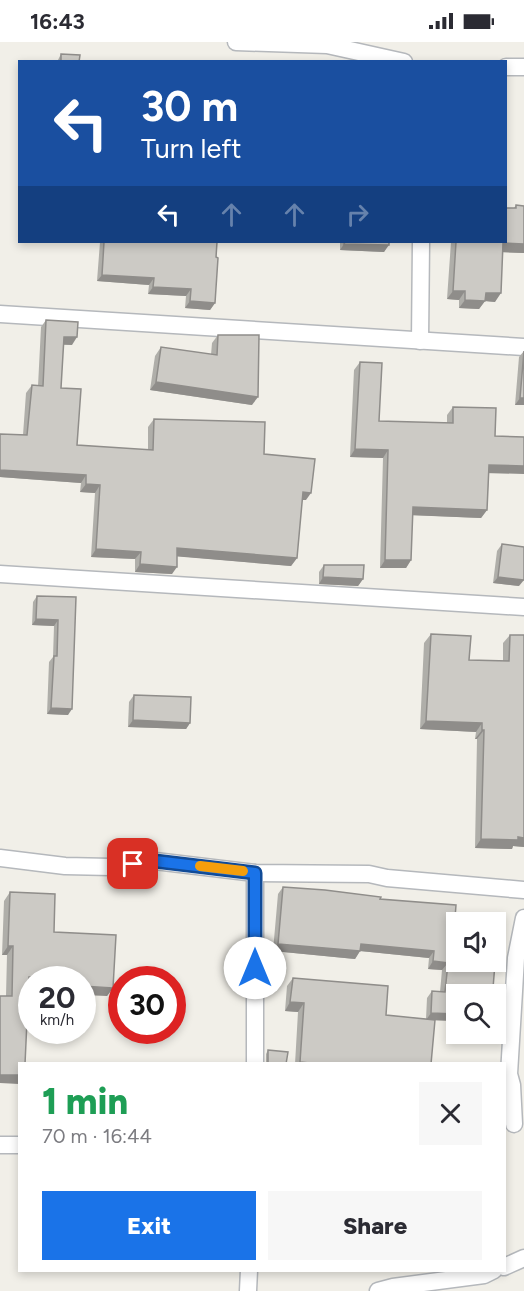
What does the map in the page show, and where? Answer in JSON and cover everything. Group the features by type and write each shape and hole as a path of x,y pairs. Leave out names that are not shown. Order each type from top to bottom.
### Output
{"street":[{"path":"236,42 327,45 395,60"},
{"path":"507,67 524,67"},
{"path":"420,340 421,243"},
{"path":"0,314 524,347"},
{"path":"0,574 524,607"},
{"path":"0,858 76,867 111,867 155,861 255,873 369,874 387,878 524,890"},
{"path":"255,873 255,1062"},
{"path":"514,1124 512,1085 509,1074 516,958 524,918"},
{"path":"0,1145 18,1145"},
{"path":"506,1266 524,1258"},
{"path":"248,1291 249,1272"},
{"path":"378,1291 484,1275 490,1272"}],"building":[{"path":"61,54 80,55 79,60 61,60"},
{"path":"516,205 524,206 524,244 503,243 507,243 507,208 516,208"},
{"path":"104,243 217,243 215,303 190,301 191,289 153,287 154,278 102,275"},
{"path":"389,243 389,245 344,244"},
{"path":"456,243 503,243 501,293 486,293 485,301 465,300 465,291 453,291"},
{"path":"46,320 78,322 77,337 64,337 61,388 81,389 77,445 153,450 154,419 265,422 264,454 315,459 311,493 303,492 297,558 177,548 177,567 140,564 141,552 96,549 100,485 86,484 86,475 0,470 0,434 27,435 32,385 43,386"},
{"path":"218,335 259,335 258,397 156,382 161,347 217,355"},
{"path":"524,351 524,398 520,398"},
{"path":"360,362 382,363 379,421 453,423 453,407 496,408 495,436 524,437 524,466 489,465 487,510 413,507 411,560 385,560 388,450 355,449"},
{"path":"502,544 524,547 524,580 498,577"},
{"path":"324,565 364,565 363,579 323,577"},
{"path":"37,596 76,597 72,709 51,708 54,656 57,656 58,620 36,619"},
{"path":"431,634 471,636 469,660 509,661 510,635 524,635 524,838 518,837 518,840 481,839 484,730 482,730 482,723 426,721"},
{"path":"134,695 191,697 190,723 133,720"},
{"path":"283,887 381,897 380,899 456,905 455,912 446,912 446,963 433,961 434,951 361,944 360,951 278,944"},
{"path":"10,892 55,894 54,932 116,935 114,966 108,966 108,988 96,987 96,966 18,966 18,1044 26,1044 25,1062 18,1062 18,1075 0,1075 0,996 12,996 13,946 8,946"},
{"path":"447,972 494,972 493,984 446,984 446,1014 431,1013 432,991 445,992"},
{"path":"293,978 388,986 386,1015 435,1020 431,1062 300,1062 304,1003 290,1002"},
{"path":"268,1050 288,1052 286,1062 268,1062"}],"slow traffic":[{"path":"200,866 243,871"}],"route":[{"path":"133,864 155,861 255,873 255,968"}]}
